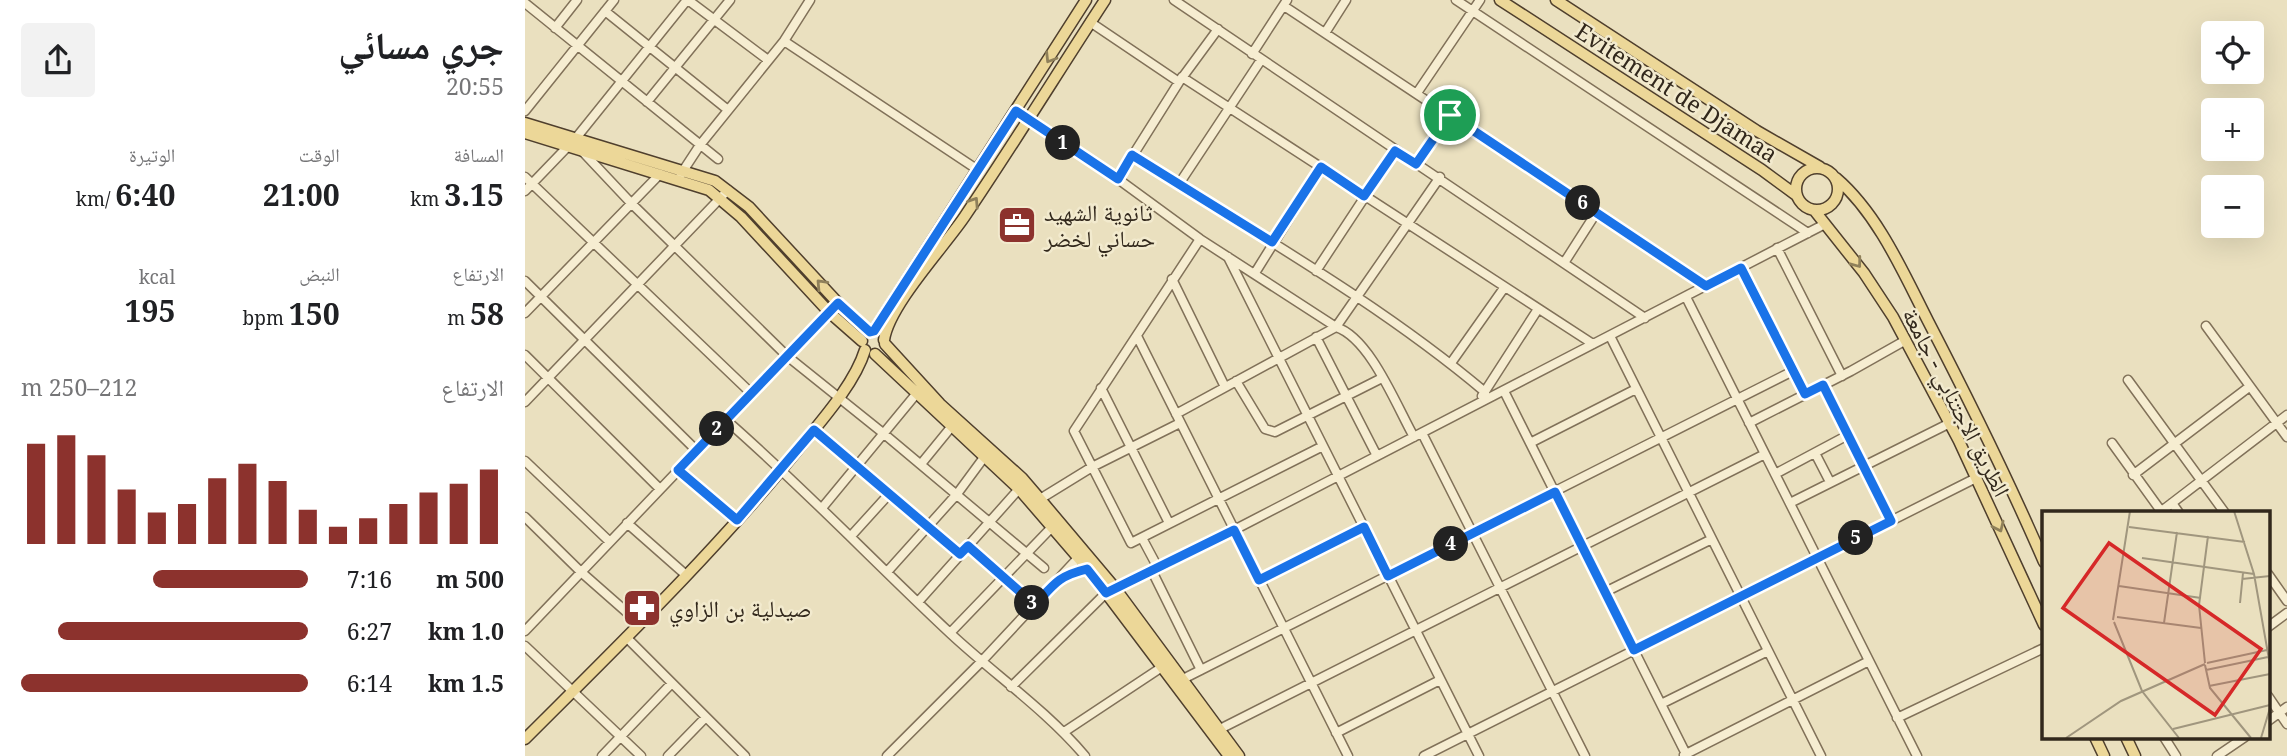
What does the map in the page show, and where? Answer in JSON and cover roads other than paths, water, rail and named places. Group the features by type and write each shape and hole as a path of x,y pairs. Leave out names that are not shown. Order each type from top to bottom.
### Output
{"main road":[{"path":"525,739 737,520 865,368 872,331 1086,0"},
{"path":"868,350 880,352 890,322 932,257 965,217 1105,0"},
{"name":"Evitement de Djamaa","path":"1500,0 1762,170 1796,195"},
{"name":"Evitement de Djamaa","path":"1556,0 1758,131 1820,167"},
{"path":"525,123 572,142 681,175 715,181 741,217 829,312 985,456 1082,555 1087,569 1110,591 1162,667 1235,756"},
{"path":"525,133 572,142 580,149 660,174 681,175"},
{"path":"1820,167 1836,178 1838,194 1835,201 1822,210 1814,210 1800,202 1796,195 1798,178 1804,172 1820,167"},
{"name":"الطريق الاجتنابي - جامعة","path":"1836,178 1858,201 1906,278 1986,432 2042,558"},
{"path":"725,194 749,207 838,303 872,331 881,334 940,404 1022,478 1183,679 1220,729 1235,756"},
{"path":"741,217 749,207"},
{"name":"الطريق الاجتنابي - جامعة","path":"1814,210 1864,272 1906,340 1950,423 2042,621"},
{"path":"2095,738 2104,756"},
{"path":"2126,738 2135,756"}],"street":[{"path":"555,29 577,0"},
{"path":"525,111 614,0"},
{"path":"525,191 572,142 688,0 768,60"},
{"path":"647,102 730,0"},
{"path":"681,175 700,145 784,41 810,0"},
{"path":"1174,0 1395,151 1440,177 1645,318"},
{"path":"1325,33 1346,0"},
{"path":"1455,0 1808,233"},
{"path":"1417,93 1480,0"},
{"path":"525,3 718,159"},
{"path":"1252,54 1285,3 1325,33 1706,286"},
{"path":"605,11 728,110"},
{"path":"1090,22 1229,108 1593,344"},
{"path":"1118,179 1181,80 1218,29"},
{"path":"784,41 978,170"},
{"path":"1179,184 1261,60"},
{"path":"1016,111 1118,179 1200,239 1336,327 1348,330 1361,342 1418,435 1473,533 1585,756"},
{"path":"1416,164 1450,115"},
{"path":"580,149 631,203 787,356 840,396 1044,568"},
{"path":"1316,271 1395,151"},
{"path":"1132,155 1355,297 1451,363 1485,392"},
{"path":"1255,273 1321,167"},
{"path":"525,313 660,174"},
{"path":"525,177 751,393"},
{"path":"1040,499 1178,419 1225,387 1336,327 1440,177"},
{"path":"525,402 725,194"},
{"path":"1565,264 1597,213"},
{"path":"1011,687 1110,591 1234,530 1825,224"},
{"path":"1200,239 1074,431 1131,543 1323,446"},
{"path":"1777,248 1842,376"},
{"path":"1228,257 1479,756"},
{"path":"1741,268 1805,394"},
{"path":"1172,279 1225,387"},
{"path":"525,281 697,451"},
{"path":"1451,363 1504,288"},
{"path":"1686,297 1917,756"},
{"path":"525,631 838,303"},
{"path":"1477,404 1538,309"},
{"path":"2206,326 2287,437"},
{"path":"1610,336 1793,700 1817,755"},
{"path":"1137,337 1347,756"},
{"path":"1316,337 1377,456"},
{"path":"1749,423 1906,340"},
{"path":"525,355 660,489"},
{"path":"1183,679 1793,371"},
{"path":"1236,381 1261,423 1270,432 1275,432 1382,378"},
{"path":"2128,380 2224,511"},
{"path":"1823,385 1891,521"},
{"path":"2133,475 2249,387"},
{"path":"1101,388 1169,523"},
{"path":"1530,443 1636,389"},
{"path":"1504,391 1685,755 1869,662"},
{"path":"823,508 917,393"},
{"path":"2161,511 2287,415"},
{"path":"726,420 782,469 981,662 1064,732 1085,756"},
{"path":"1790,503 1950,423"},
{"path":"921,464 952,426"},
{"path":"814,430 960,554"},
{"path":"1775,474 1848,435"},
{"path":"2112,443 2159,511"},
{"path":"1815,453 1830,482"},
{"path":"1220,729 1765,454"},
{"path":"887,572 957,494 985,456"},
{"path":"525,461 610,542"},
{"path":"678,470 737,520"},
{"path":"1424,756 1976,478"},
{"path":"918,602 1019,489"},
{"path":"851,536 890,494"},
{"path":"2172,503 2178,511"},
{"path":"525,517 580,572 639,623"},
{"path":"627,523 686,575"},
{"path":"950,633 1052,527"},
{"path":"1259,580 1364,527"},
{"path":"1142,538 1201,670"},
{"path":"1605,592 1711,539"},
{"path":"968,546 1035,605"},
{"path":"887,756 1082,555"},
{"path":"1061,577 1087,569"},
{"path":"2269,577 2287,601"},
{"path":"2269,626 2287,613"},
{"path":"626,637 745,756"},
{"path":"525,646 641,756"},
{"path":"1898,718 2042,649"},
{"path":"1661,704 1768,650"},
{"path":"1064,732 1162,667"},
{"path":"1336,733 1440,680"},
{"path":"602,756 671,684"},
{"path":"2269,697 2283,710 2287,723"},
{"path":"668,756 705,718"},
{"path":"2166,738 2176,756"},
{"path":"2217,756 2244,738"}],"place":[{"name":"ثانوية الشهيد حساني لخضر","path":"1017,225"},
{"name":"صيدلية بن الزاوي","path":"642,608"}]}
